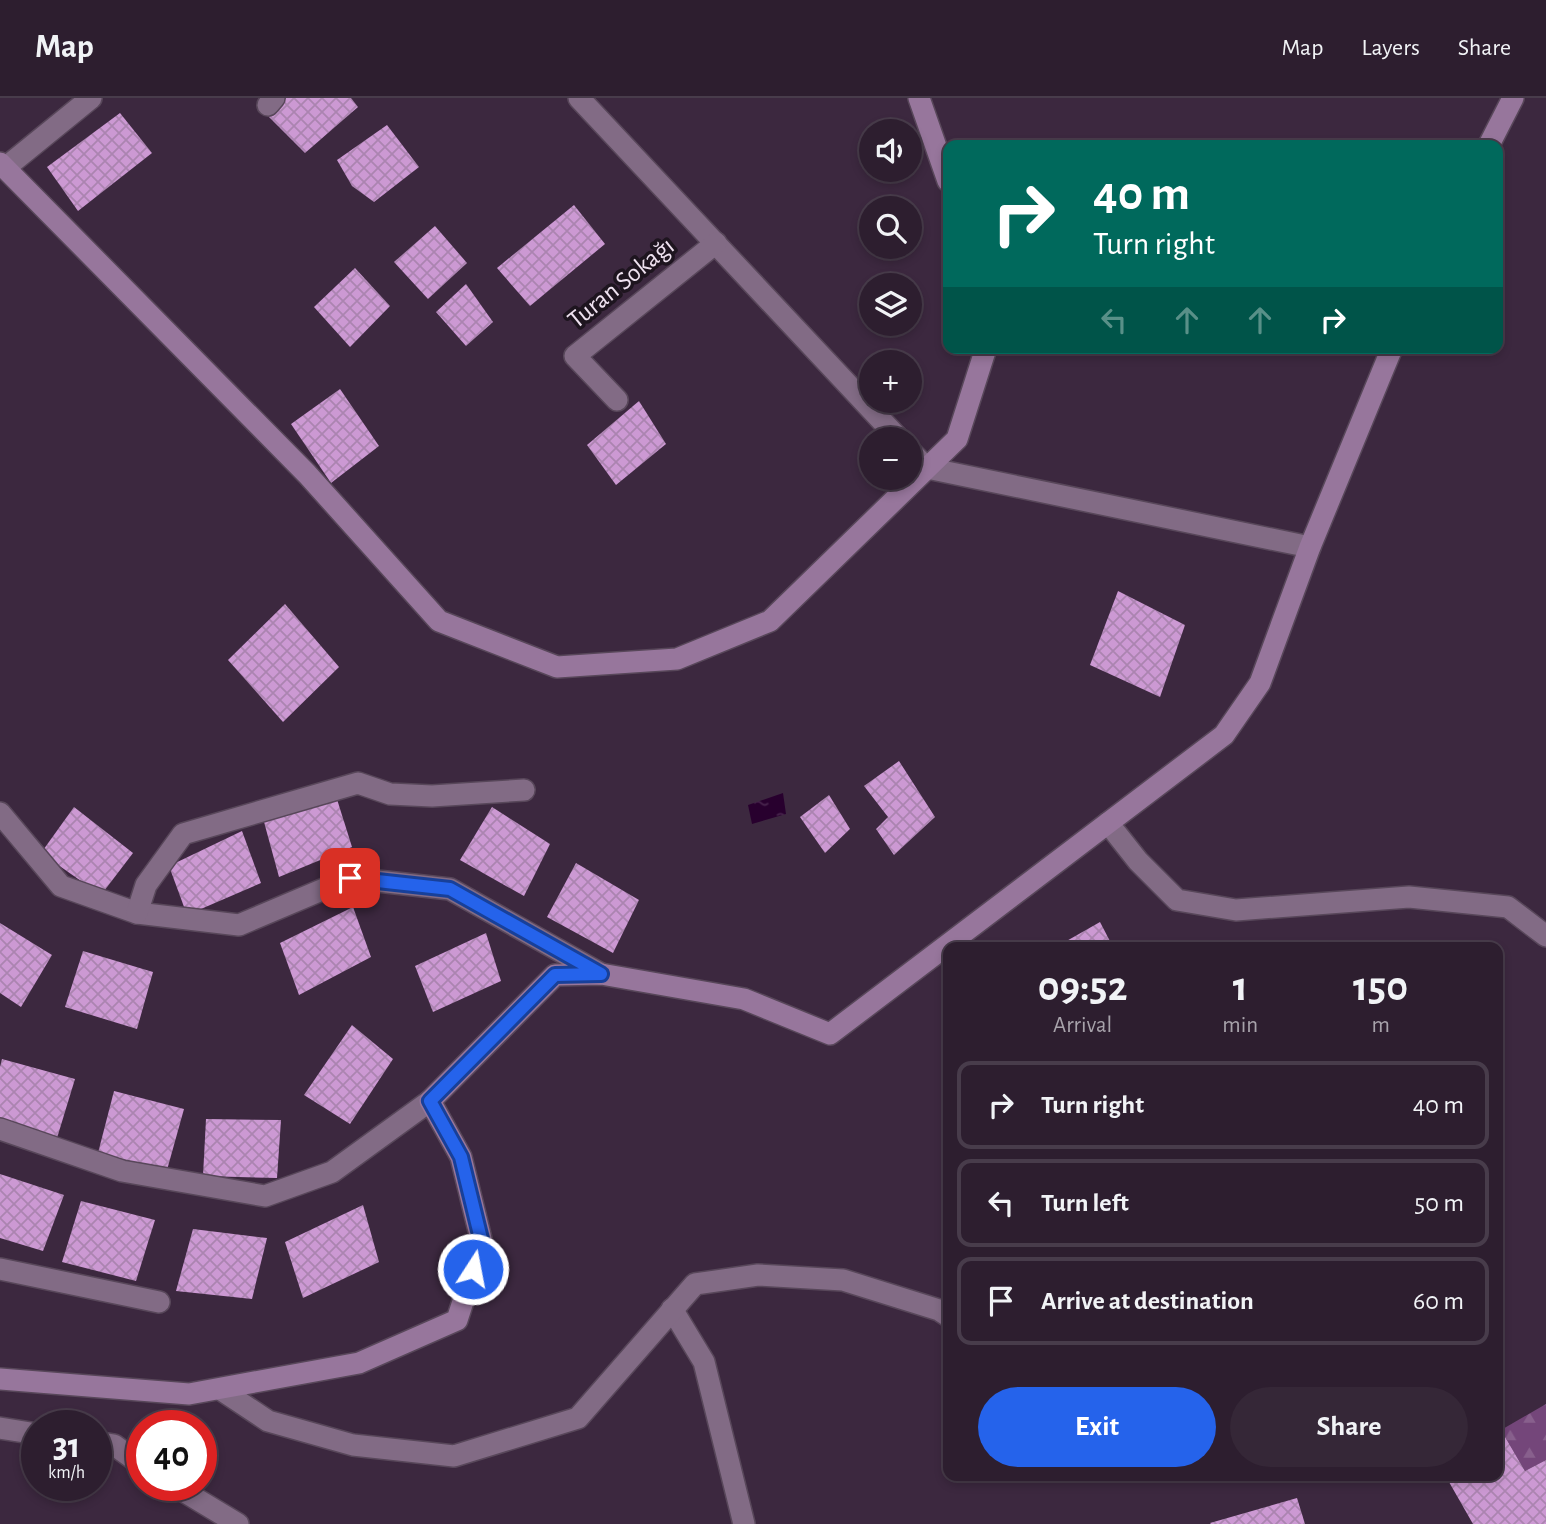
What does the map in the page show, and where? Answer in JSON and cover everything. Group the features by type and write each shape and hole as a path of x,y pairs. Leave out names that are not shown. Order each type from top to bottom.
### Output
{"street":[{"path":"91,98 3,166 307,474 439,621 557,667 677,659 770,621 957,439 984,354"},
{"path":"579,98 888,427"},
{"path":"919,98 943,167"},
{"path":"1492,140 1513,98"},
{"name":"Turan Sokağı","path":"617,400 575,356 716,243"},
{"path":"951,942 1224,735 1260,683 1310,547 1390,354"},
{"path":"922,463 927,468 1310,547"},
{"path":"137,913 146,885 183,834 358,783 390,794 432,796 524,790"},
{"path":"0,813 61,886 137,913 239,925 350,878 450,889 601,974"},
{"path":"1108,823 1138,860 1177,900 1237,910 1409,897 1508,907 1546,936"},
{"path":"0,1129 122,1171 265,1196 332,1172 430,1101 555,975 601,974 744,999 830,1034 943,948"},
{"path":"0,1379 189,1394 359,1363 457,1320 482,1243 461,1157 430,1101"},
{"path":"0,1269 159,1302"},
{"path":"220,1389 268,1421 280,1425 353,1445 454,1456 578,1418 695,1284 758,1275 844,1280 943,1313"},
{"path":"672,1309 704,1362 744,1524"},
{"path":"0,1429 21,1432"},
{"path":"200,1501 238,1524"}],"green space":[{"path":"1546,1404 1546,1460 1525,1471 1503,1433 1503,1429"}],"water":[{"path":"783,793 786,814 752,824 748,805"}],"building":[{"path":"285,98 351,98 358,107 305,153 266,114"},
{"path":"120,113 152,153 78,211 47,167"},
{"path":"387,125 419,167 374,202 352,186 337,160"},
{"path":"574,205 605,244 530,306 497,268"},
{"path":"435,226 467,263 428,299 394,262"},
{"path":"355,268 390,306 350,347 314,307"},
{"path":"466,284 493,322 466,346 436,312"},
{"path":"340,389 379,446 331,483 291,424"},
{"path":"639,401 666,444 616,485 587,445"},
{"path":"1118,591 1185,625 1160,697 1090,665"},
{"path":"285,604 339,667 283,722 228,660"},
{"path":"899,761 935,817 894,855 876,829 888,817 864,786"},
{"path":"829,795 850,829 825,853 800,817"},
{"path":"336,796 352,847 279,877 264,822"},
{"path":"74,807 133,853 101,895 41,853"},
{"path":"492,807 550,844 524,896 460,860"},
{"path":"242,831 261,883 187,915 169,866"},
{"path":"576,863 639,900 613,953 547,917"},
{"path":"353,907 371,957 299,995 280,943"},
{"path":"1100,922 1110,942 1065,942"},
{"path":"0,923 52,955 21,1007 0,993"},
{"path":"486,933 501,981 433,1012 415,966"},
{"path":"83,951 153,972 137,1029 65,1007"},
{"path":"352,1025 393,1059 350,1124 304,1095"},
{"path":"2,1059 75,1079 57,1138 0,1119"},
{"path":"114,1091 184,1109 167,1170 98,1153"},
{"path":"206,1119 281,1120 277,1178 203,1176"},
{"path":"0,1174 64,1195 43,1251 0,1238"},
{"path":"81,1201 155,1220 136,1281 62,1262"},
{"path":"363,1205 379,1262 303,1298 285,1242"},
{"path":"193,1229 267,1238 252,1299 176,1291"},
{"path":"1503,1433 1525,1471 1546,1460 1546,1524 1473,1524 1448,1481 1503,1481"},
{"path":"1297,1498 1305,1524 1210,1523"}],"route":[{"path":"350,878 450,889 601,974 555,975 430,1101 461,1157 482,1243 473,1269"}]}
